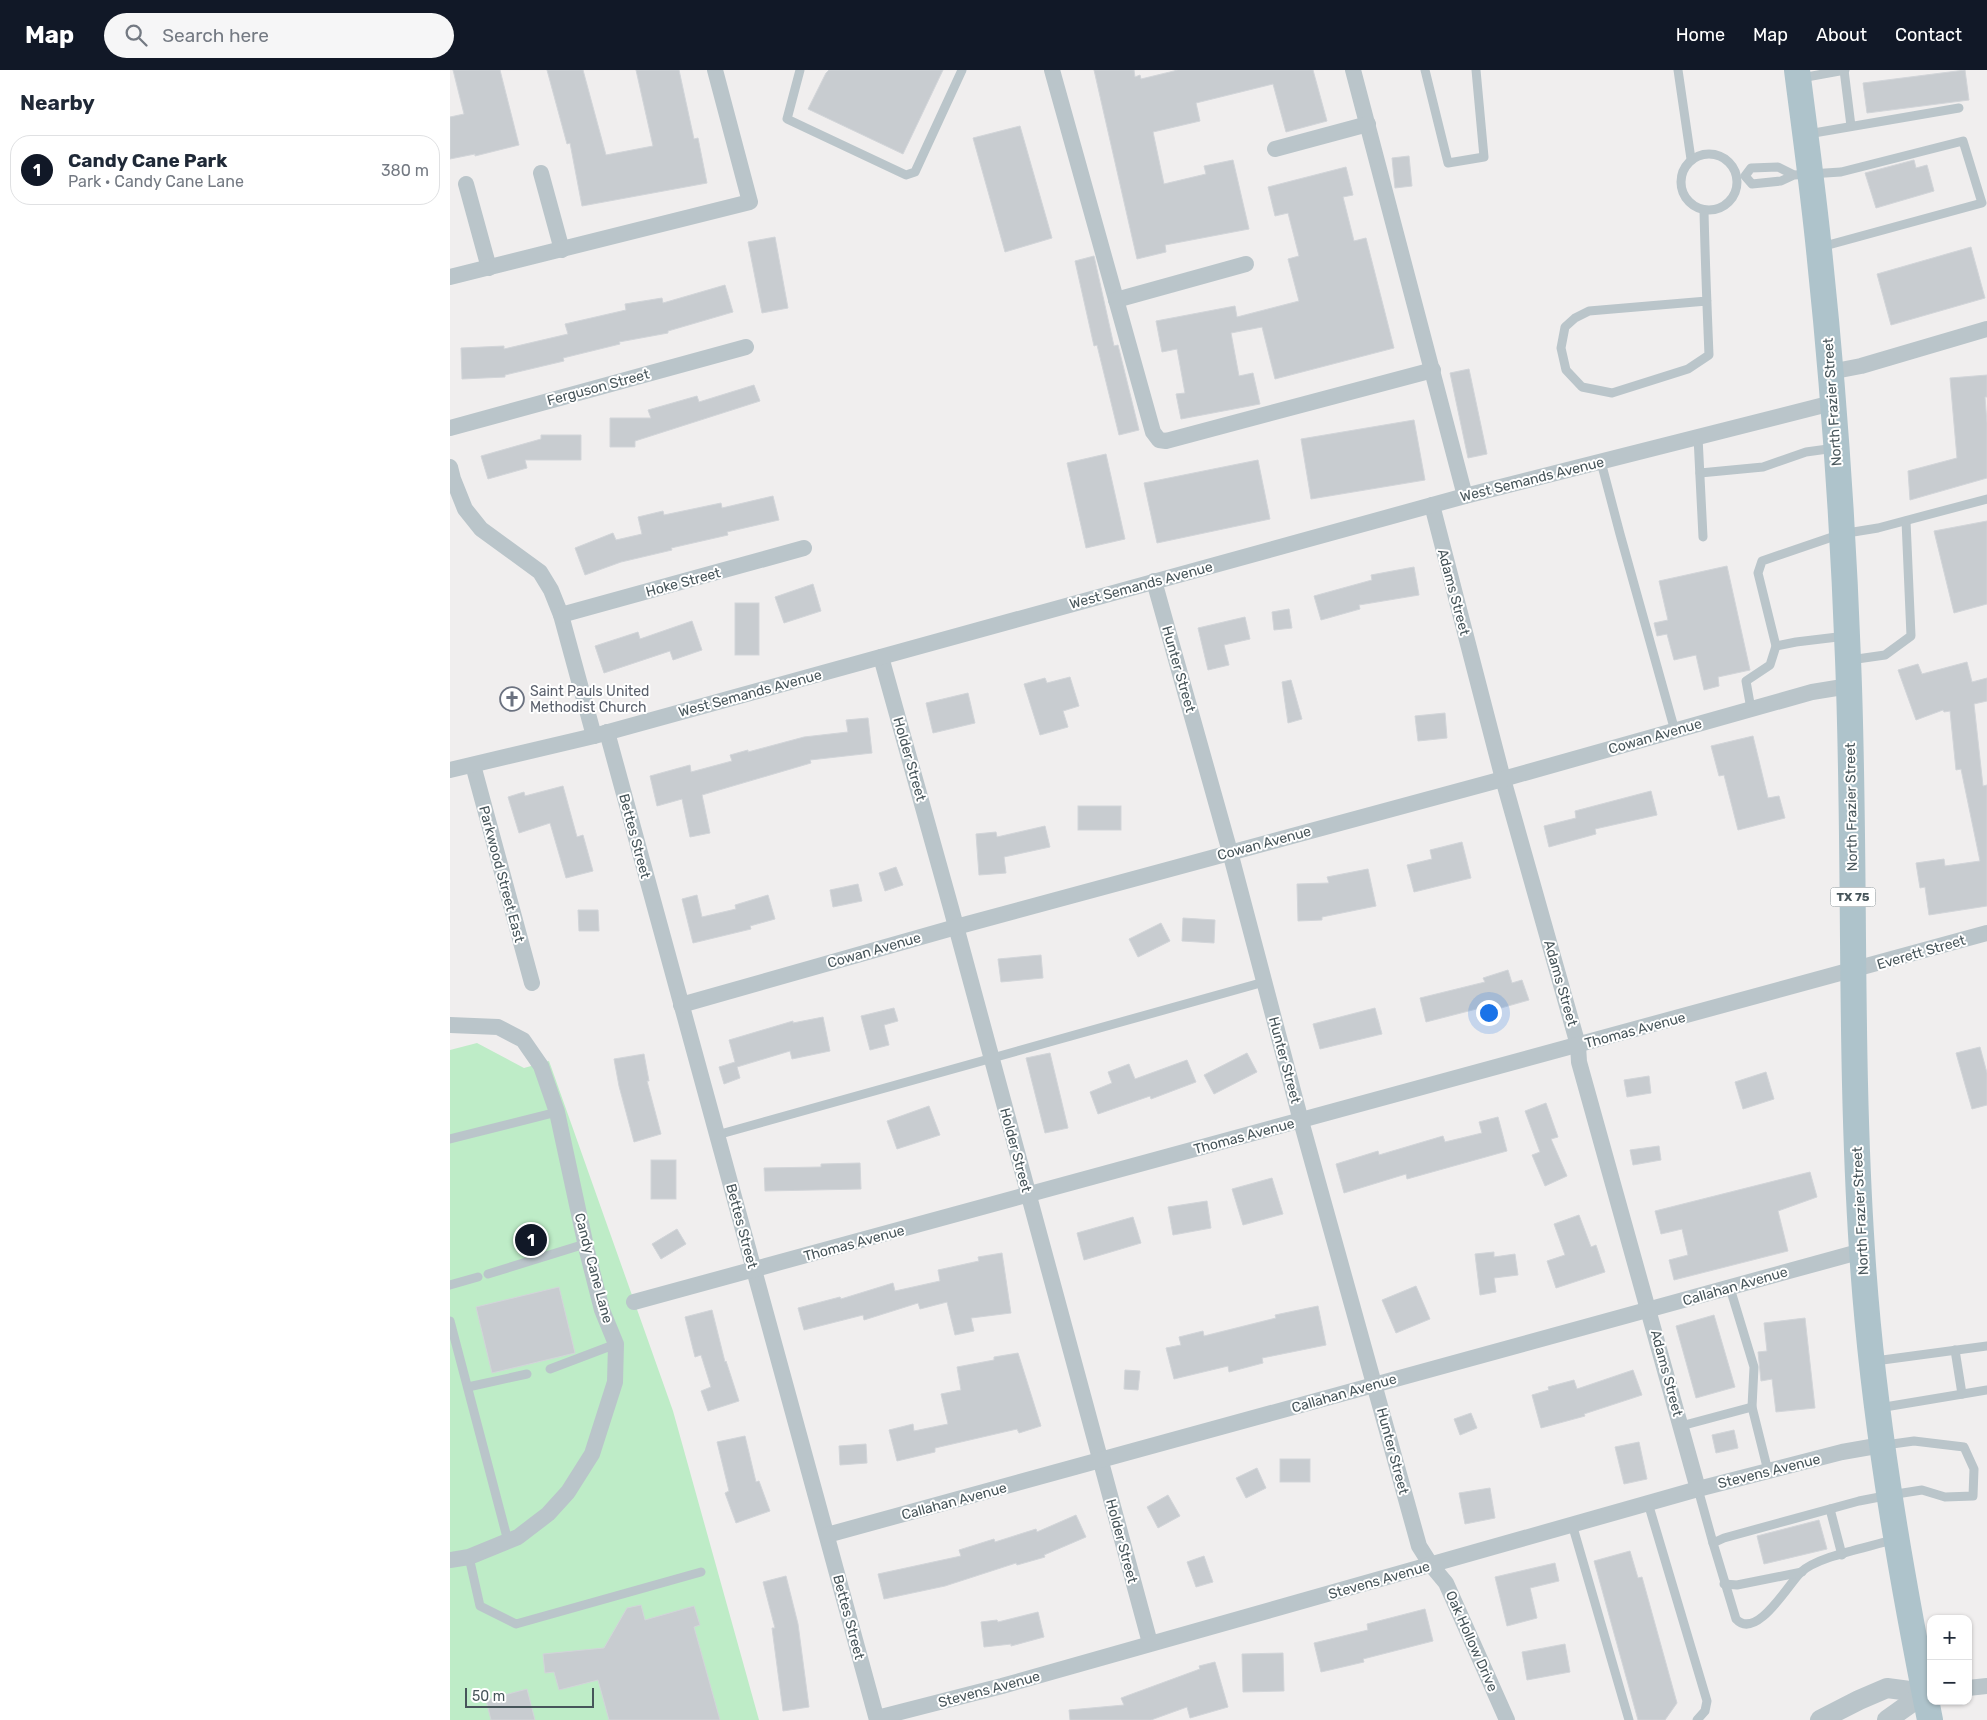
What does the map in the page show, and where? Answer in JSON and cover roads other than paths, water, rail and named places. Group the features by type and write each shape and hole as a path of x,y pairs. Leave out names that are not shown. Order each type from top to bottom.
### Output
{"main road":[{"name":"North Frazier Street","path":"1798,74 1805,134 1802,174 1819,248 1836,448 1841,534 1849,686 1856,1141 1862,1251 1882,1445 1896,1539 1927,1688"},
{"name":"North Frazier Street","path":"1929,1705 1930,1720"}],"street":[{"path":"450,277 750,202 715,70"},
{"path":"1052,70 1153,432 1159,440 1166,442 1433,370"},
{"path":"1353,70 1465,496"},
{"path":"1275,149 1368,124"},
{"path":"541,172 562,250"},
{"path":"466,184 489,268"},
{"path":"1116,300 1246,264"},
{"path":"1830,372 1861,366 1987,329"},
{"name":"Ferguson Street","path":"450,428 746,347"},
{"name":"West Semands Avenue","path":"450,770 601,734 1465,496 1832,403"},
{"name":"Bettes Street","path":"450,467 465,509 481,530 540,572 551,590 561,615 601,734 681,1005 827,1535 875,1719"},
{"name":"Adams Street","path":"1432,505 1504,779 1578,1046 1579,1062 1698,1489"},
{"name":"Hoke Street","path":"561,615 804,548"},
{"name":"Hunter Street","path":"1154,581 1230,852 1301,1121 1419,1546 1431,1565"},
{"name":"Holder Street","path":"881,657 1150,1644"},
{"name":"Cowan Avenue","path":"681,1005 956,927 1504,779 1812,692 1849,686"},
{"name":"Parkwood Street East","path":"473,764 532,983"},
{"name":"Everett Street","path":"1854,970 1987,933"},
{"name":"Thomas Avenue","path":"634,1302 1854,970"},
{"name":"Candy Cane Lane","path":"450,1025 498,1027 523,1040 541,1066 557,1112 585,1244 602,1310 616,1344 615,1382 592,1454 568,1492 548,1514 518,1537 469,1558 450,1560"},
{"name":"Callahan Avenue","path":"827,1535 1862,1251"},
{"name":"Stevens Avenue","path":"875,1719 1002,1686 1698,1489 1842,1452 1882,1445"},
{"name":"Oak Hollow Drive","path":"1431,1565 1446,1583 1507,1720"},
{"path":"1972,1688 1987,1686"},
{"path":"1820,1720 1888,1688 1927,1693"},
{"path":"1887,1720 1927,1694"}],"lane":[{"path":"800,70 788,119 906,175 915,172 962,70"},
{"path":"1425,70 1448,163 1484,156 1476,70"},
{"path":"1678,70 1691,159"},
{"path":"1798,74 1844,70 1851,126"},
{"path":"1805,134 1959,108"},
{"path":"1802,174 1778,167 1751,168 1741,176 1729,202 1713,210 1704,210 1688,202 1680,185 1680,175 1684,166 1691,159 1709,153 1719,155 1728,160 1741,176 1752,184 1780,181 1802,174 1841,172 1963,141 1982,203 1819,248"},
{"path":"1704,210 1709,355 1688,369 1612,393 1582,387 1566,370 1561,348 1565,326 1589,311 1707,301"},
{"path":"1698,437 1703,537"},
{"path":"1700,473 1763,467 1806,452 1836,448"},
{"path":"1602,462 1675,731"},
{"path":"1751,709 1746,681 1770,665 1776,646 1758,573 1762,561 1841,534 1878,528 1987,499"},
{"path":"1776,646 1796,642 1885,655 1911,636 1906,521"},
{"path":"717,1135 1264,982"},
{"path":"450,1139 557,1112"},
{"path":"488,1274 585,1244"},
{"path":"450,1285 478,1276"},
{"path":"1730,1288 1754,1367 1752,1407 1768,1471"},
{"path":"450,1321 508,1541"},
{"path":"550,1368 616,1344"},
{"path":"1872,1361 1987,1346"},
{"path":"1955,1350 1962,1394"},
{"path":"468,1387 527,1374"},
{"path":"1878,1408 1987,1390"},
{"path":"1681,1426 1752,1407"},
{"path":"1713,1543 1724,1538 1830,1509 1890,1495 1922,1490 1945,1497 1973,1496 1974,1469 1964,1447 1914,1441 1882,1445"},
{"path":"1698,1489 1724,1584 1736,1619 1740,1623 1755,1623 1769,1611 1802,1572"},
{"path":"1648,1503 1707,1701 1705,1711 1697,1720"},
{"path":"1830,1509 1842,1555"},
{"path":"1572,1524 1629,1720"},
{"path":"1724,1584 1737,1585 1802,1572 1821,1561 1896,1539"},
{"path":"469,1558 480,1606 516,1624 701,1572"}],"place":[{"name":"Saint Pauls United Methodist Church","path":"512,699"},
{"name":"Candy Cane Park","path":"531,1240"}]}
